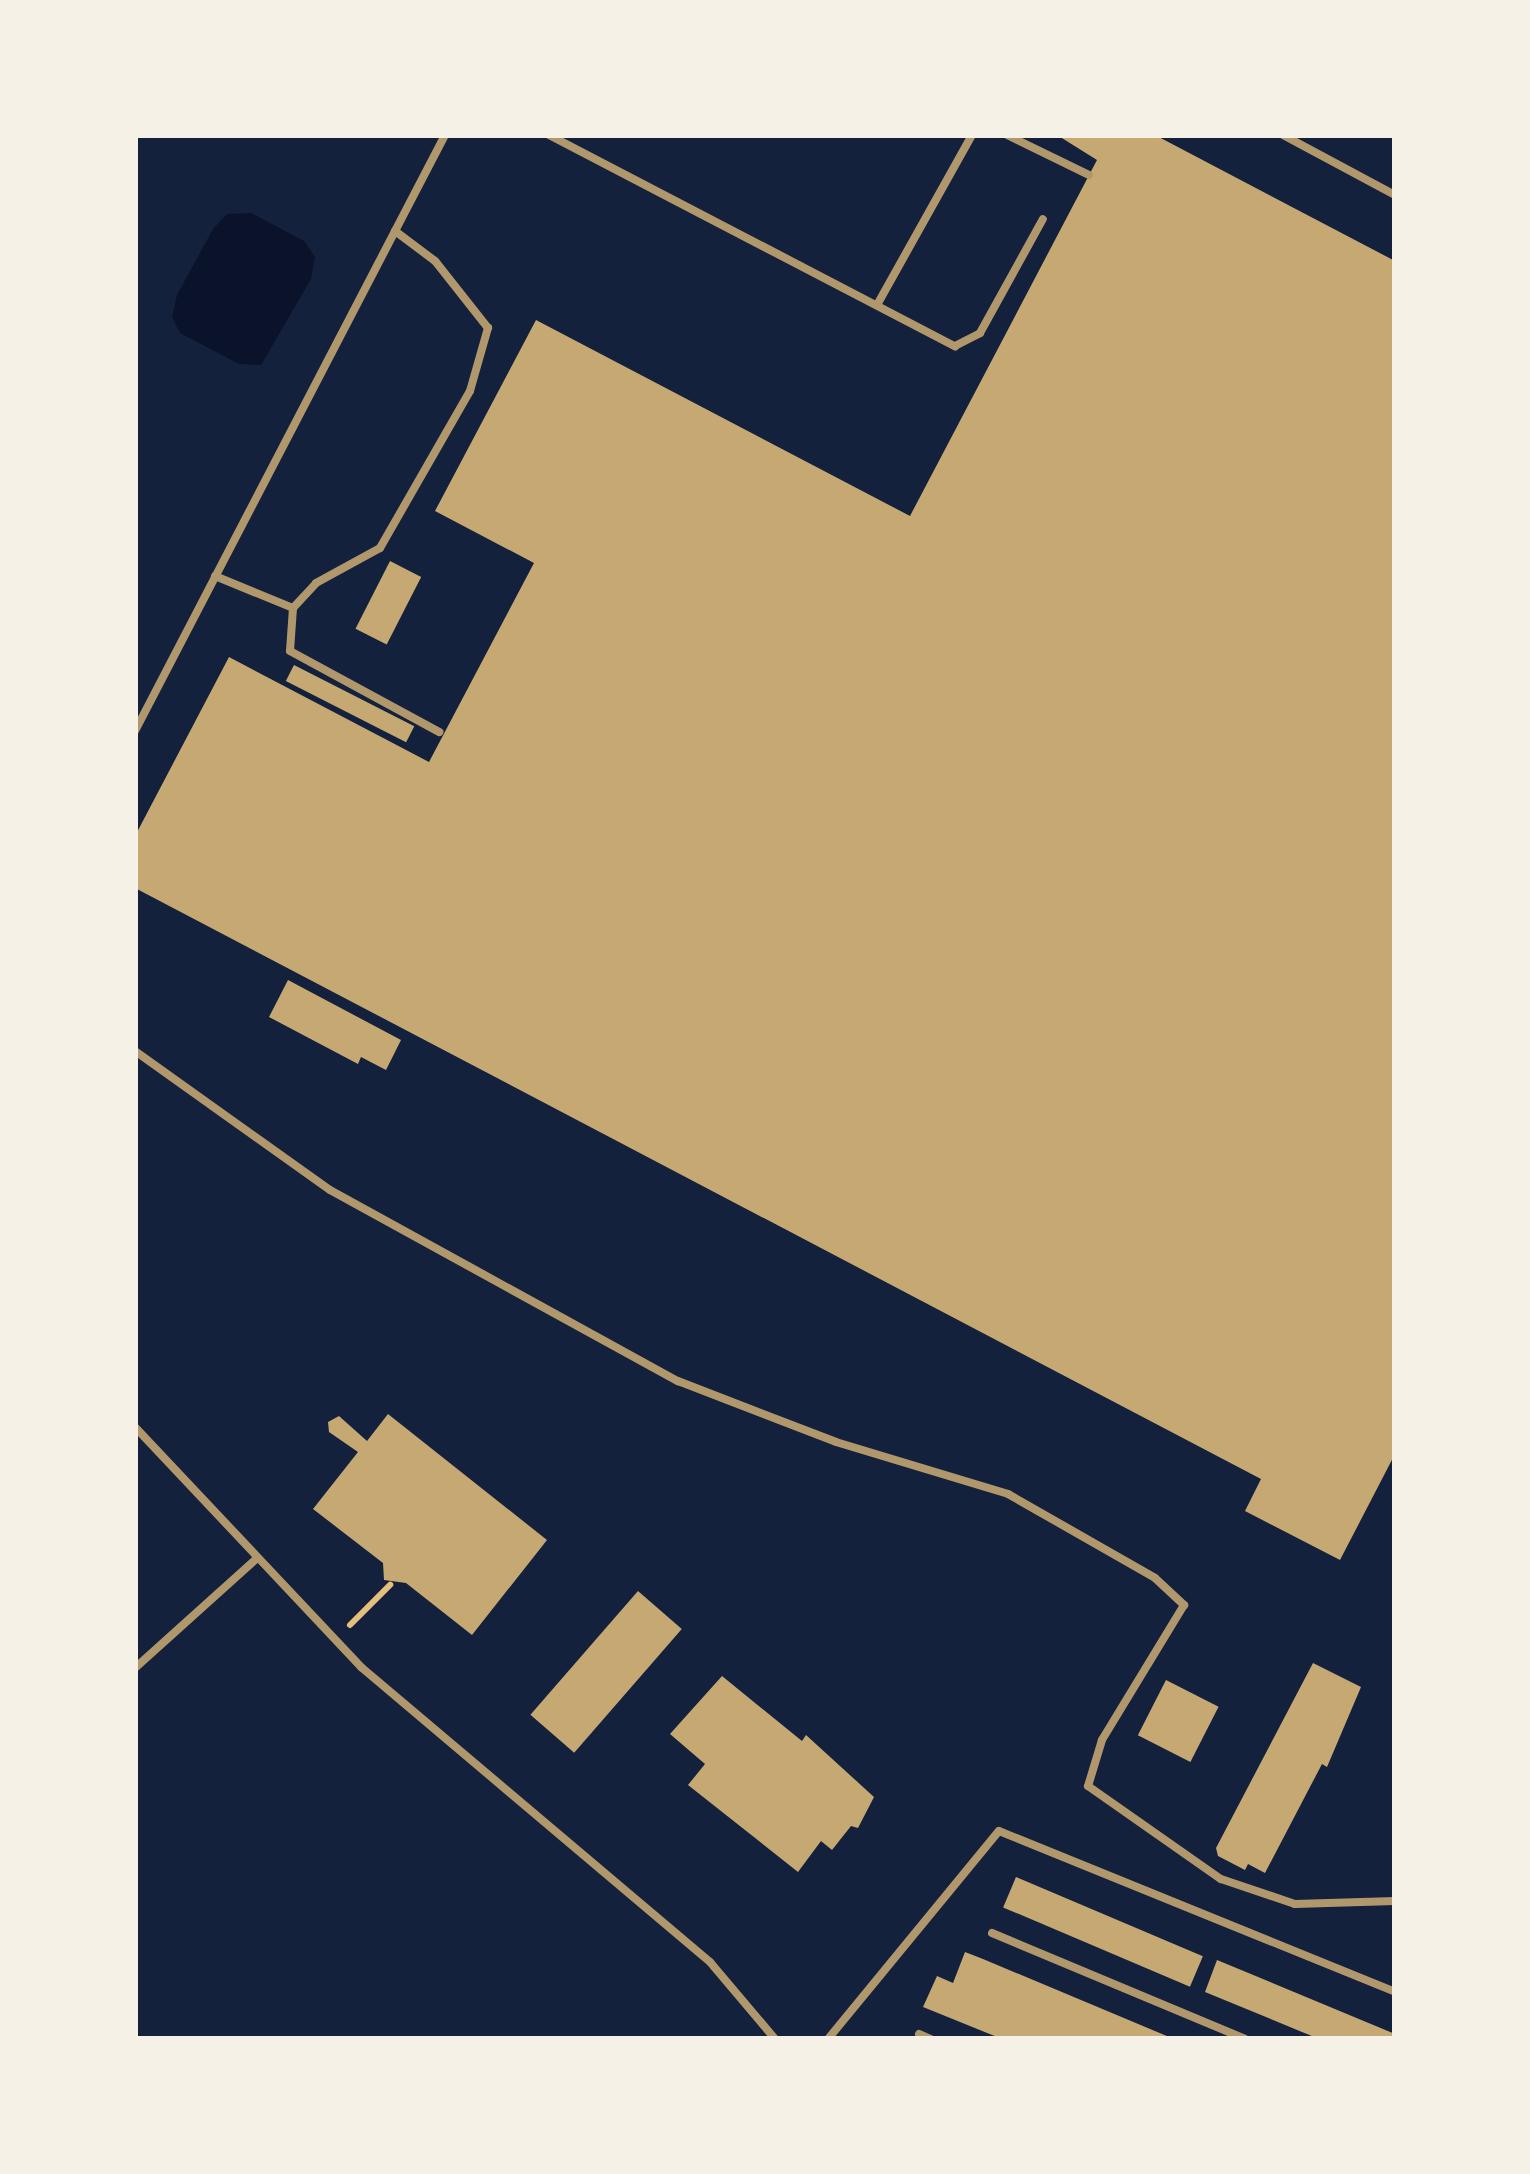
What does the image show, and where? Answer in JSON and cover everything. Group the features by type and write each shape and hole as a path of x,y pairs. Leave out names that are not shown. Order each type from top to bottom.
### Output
{"lane":[{"path":"135,731 445,135"},
{"path":"549,135 955,346 980,333 1043,219"},
{"path":"877,305 972,135"},
{"path":"1006,135 1089,176"},
{"path":"1283,135 1395,194"},
{"path":"395,232 434,261 488,328 470,391 380,548 316,583 293,608 290,652 439,732"},
{"path":"216,576 293,608"},
{"path":"135,1051 330,1190 678,1381 836,1442 1008,1494 1155,1578 1184,1605 1102,1740 1088,1786 1221,1879 1295,1904 1395,1901"},
{"path":"135,1427 335,1640 543,1826 710,1962 776,2039"},
{"path":"135,1668 256,1558"},
{"path":"828,2039 999,1831 1395,1992"},
{"path":"992,1933 1245,2039"},
{"path":"920,2034 932,2039"}],"path":[{"path":"335,1640 390,1585"}],"water":[{"path":"251,213 304,241 315,257 311,279 261,365 239,364 180,333 172,317 177,295 213,229 227,214"}],"building":[{"path":"1057,135 1155,135 1395,261 1395,1454 1340,1560 1245,1511 1261,1479 135,888 135,836 229,657 429,762 534,563 435,511 536,320 910,516 1097,160"},
{"path":"390,561 421,577 387,645 355,629"},
{"path":"294,665 414,726 406,742 286,681"},
{"path":"288,980 401,1040 386,1070 361,1057 358,1064 269,1017"},
{"path":"388,1414 547,1540 472,1635 406,1583 384,1580 383,1563 313,1509 358,1452 329,1432 328,1422 339,1416 367,1441"},
{"path":"638,1591 682,1629 574,1753 530,1715"},
{"path":"1313,1663 1361,1687 1327,1767 1322,1764 1265,1873 1248,1864 1245,1870 1218,1856 1216,1848"},
{"path":"722,1676 802,1741 806,1735 874,1797 858,1828 851,1826 832,1850 821,1841 798,1872 688,1785 705,1764 670,1734"},
{"path":"1166,1680 1219,1707 1190,1762 1138,1735"},
{"path":"1016,1877 1203,1956 1190,1987 1003,1907"},
{"path":"965,1952 1174,2039 1002,2039 923,2007 937,1976 953,1983"},
{"path":"1217,1960 1395,2034 1395,2039 1319,2039 1205,1992"}]}
